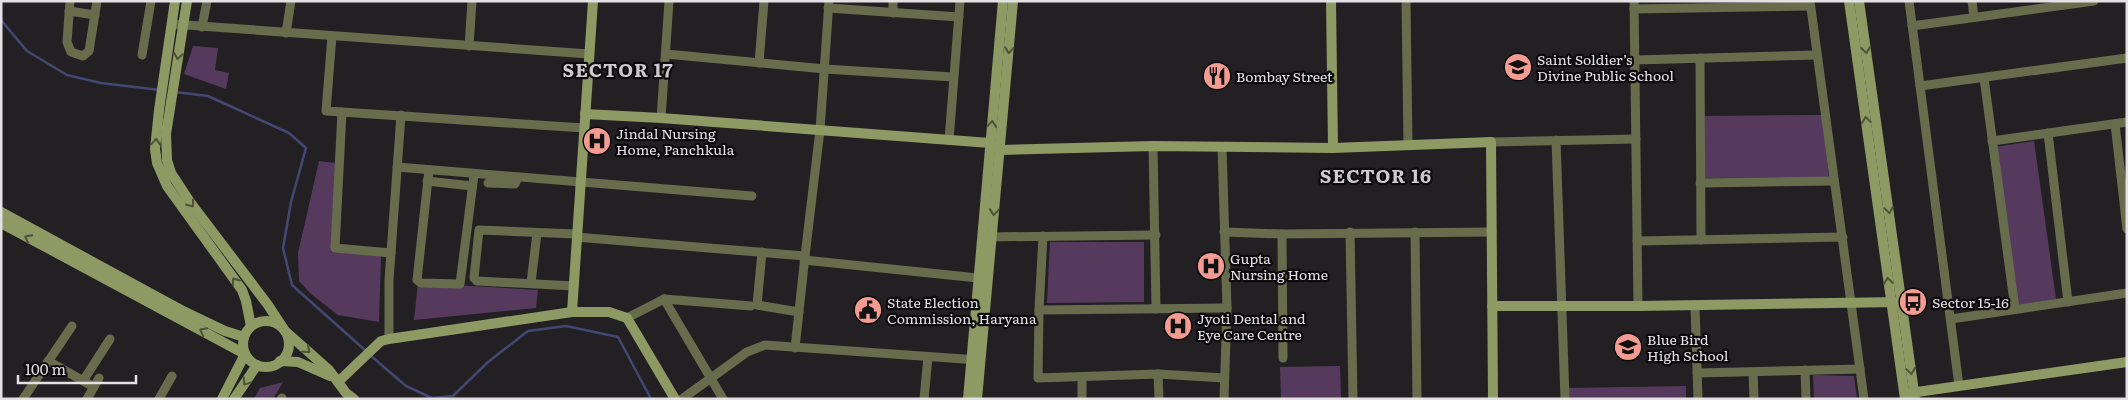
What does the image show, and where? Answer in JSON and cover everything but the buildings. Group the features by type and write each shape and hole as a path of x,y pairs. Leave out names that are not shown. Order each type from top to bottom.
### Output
{"street":[{"path":"94,15 69,6 66,42 71,52 83,56 89,51 97,1"},
{"path":"142,55 150,1"},
{"path":"175,1 169,76 155,149 162,177 242,290 251,326"},
{"path":"169,76 183,25 187,1"},
{"path":"202,27 207,1"},
{"path":"286,33 291,1"},
{"path":"469,46 472,1"},
{"path":"572,312 593,1"},
{"path":"661,118 670,1"},
{"path":"759,63 764,1 760,1"},
{"path":"893,13 894,1"},
{"path":"949,140 960,1"},
{"path":"968,399 976,360 987,237 990,143 1003,1"},
{"path":"977,399 978,278 987,237 1000,150 1013,1"},
{"path":"1331,1 1333,148"},
{"path":"1406,1 1408,145"},
{"path":"1849,1 1910,396 1959,386 2127,362"},
{"path":"1859,1 1896,302"},
{"path":"1909,1 1959,386"},
{"path":"1972,1 1974,17"},
{"path":"1912,26 2094,1"},
{"path":"1638,306 1634,5 1810,4 1864,399"},
{"path":"795,348 820,130 829,5 893,13 959,17"},
{"path":"172,24 590,54"},
{"path":"332,36 326,111 584,128"},
{"path":"666,54 825,69 953,77"},
{"path":"1635,60 1817,55"},
{"path":"1700,58 1701,240"},
{"path":"1920,86 2127,58"},
{"path":"1984,78 2015,309"},
{"path":"164,110 167,160 175,181 285,331 289,344 285,356 280,362"},
{"path":"342,112 335,248 391,253"},
{"path":"585,114 990,143 1000,150 1153,146 1333,148 1636,139"},
{"path":"388,339 391,253 401,115"},
{"path":"1992,141 2127,122"},
{"path":"2115,124 2127,229"},
{"path":"2048,133 2068,302"},
{"path":"1556,140 1565,399"},
{"path":"1491,142 1493,399"},
{"path":"1153,146 1156,309"},
{"path":"1222,147 1227,308 1224,399"},
{"path":"397,167 474,175 580,181 752,196"},
{"path":"428,170 417,280 421,283 460,284 474,175"},
{"path":"488,183 516,184 518,177"},
{"path":"427,181 472,186"},
{"path":"1700,183 1834,182"},
{"path":"1,212 181,310 225,331 244,337"},
{"path":"1,223 246,354"},
{"path":"574,286 475,280 478,231 480,229 536,233 762,252 978,278"},
{"path":"1224,232 1282,234 1492,232"},
{"path":"1350,232 1353,399"},
{"path":"1415,232 1416,399"},
{"path":"531,282 536,233"},
{"path":"1282,234 1283,358"},
{"path":"987,237 1156,235"},
{"path":"1043,236 1038,378 1158,374 1224,378"},
{"path":"1637,241 1843,237"},
{"path":"762,252 757,305 799,312"},
{"path":"1951,318 2127,293"},
{"path":"627,318 664,299 751,306"},
{"path":"664,299 722,399"},
{"path":"1492,306 1695,306 1896,302"},
{"path":"1695,306 1698,399"},
{"path":"1039,310 1227,308"},
{"path":"339,381 381,341 388,339 572,312 609,312 627,318 675,399"},
{"path":"339,381 316,368 298,362 280,362 269,366 257,365 243,349 244,337 251,326 263,320 276,323 329,370 339,381 348,397"},
{"path":"23,399 72,326"},
{"path":"83,381 110,339"},
{"path":"682,399 747,352 765,345 976,360"},
{"path":"222,399 246,354"},
{"path":"924,399 928,357"},
{"path":"48,361 94,387"},
{"path":"234,399 257,365"},
{"path":"1697,373 1860,369"},
{"path":"1805,370 1806,399"},
{"path":"1753,372 1754,399"},
{"path":"1158,374 1158,399"},
{"path":"159,399 172,376"},
{"path":"87,399 99,378"},
{"path":"1082,378 1082,399"}],"shaded area":[{"path":"193,46 218,48 215,70 229,73 226,89 184,74"},
{"path":"1822,115 1829,177 1705,178 1704,116"},
{"path":"2034,141 2056,299 2017,305 1995,147"},
{"path":"319,161 336,163 331,252 381,256 379,322 338,315 311,294 299,281 298,253"},
{"path":"1050,242 1144,242 1144,302 1047,303"},
{"path":"418,283 538,290 536,308 414,320"},
{"path":"1340,366 1341,399 1281,399 1280,367"},
{"path":"1813,375 1854,376 1857,399 1814,399"},
{"path":"283,382 273,399 254,399 260,388"},
{"path":"1686,386 1686,399 1567,399 1567,388"}],"waterway":[{"path":"1,20 27,51 67,75 101,83 160,90"},
{"path":"175,92 208,96 289,133 306,148 291,202 283,248 292,285 366,351"},
{"path":"370,355 406,386 432,398 453,396 488,362 528,331 566,326 618,337 651,399"}],"place":[{"name":"Saint Soldier’s Divine Public School","path":"1518,67"},
{"name":"Bombay Street","path":"1217,76"},
{"name":"Jindal Nursing Home, Panchkula","path":"597,141"},
{"name":"Gupta Nursing Home","path":"1211,266"},
{"name":"Sector 15-16","path":"1913,302"},
{"name":"State Election Commission, Haryana","path":"868,310"},
{"name":"Jyoti Dental and Eye Care Centre","path":"1178,326"},
{"name":"Blue Bird High School","path":"1628,347"}],"district":[{"name":"SECTOR 17","path":"618,69"},
{"name":"SECTOR 16","path":"1376,175"}]}
